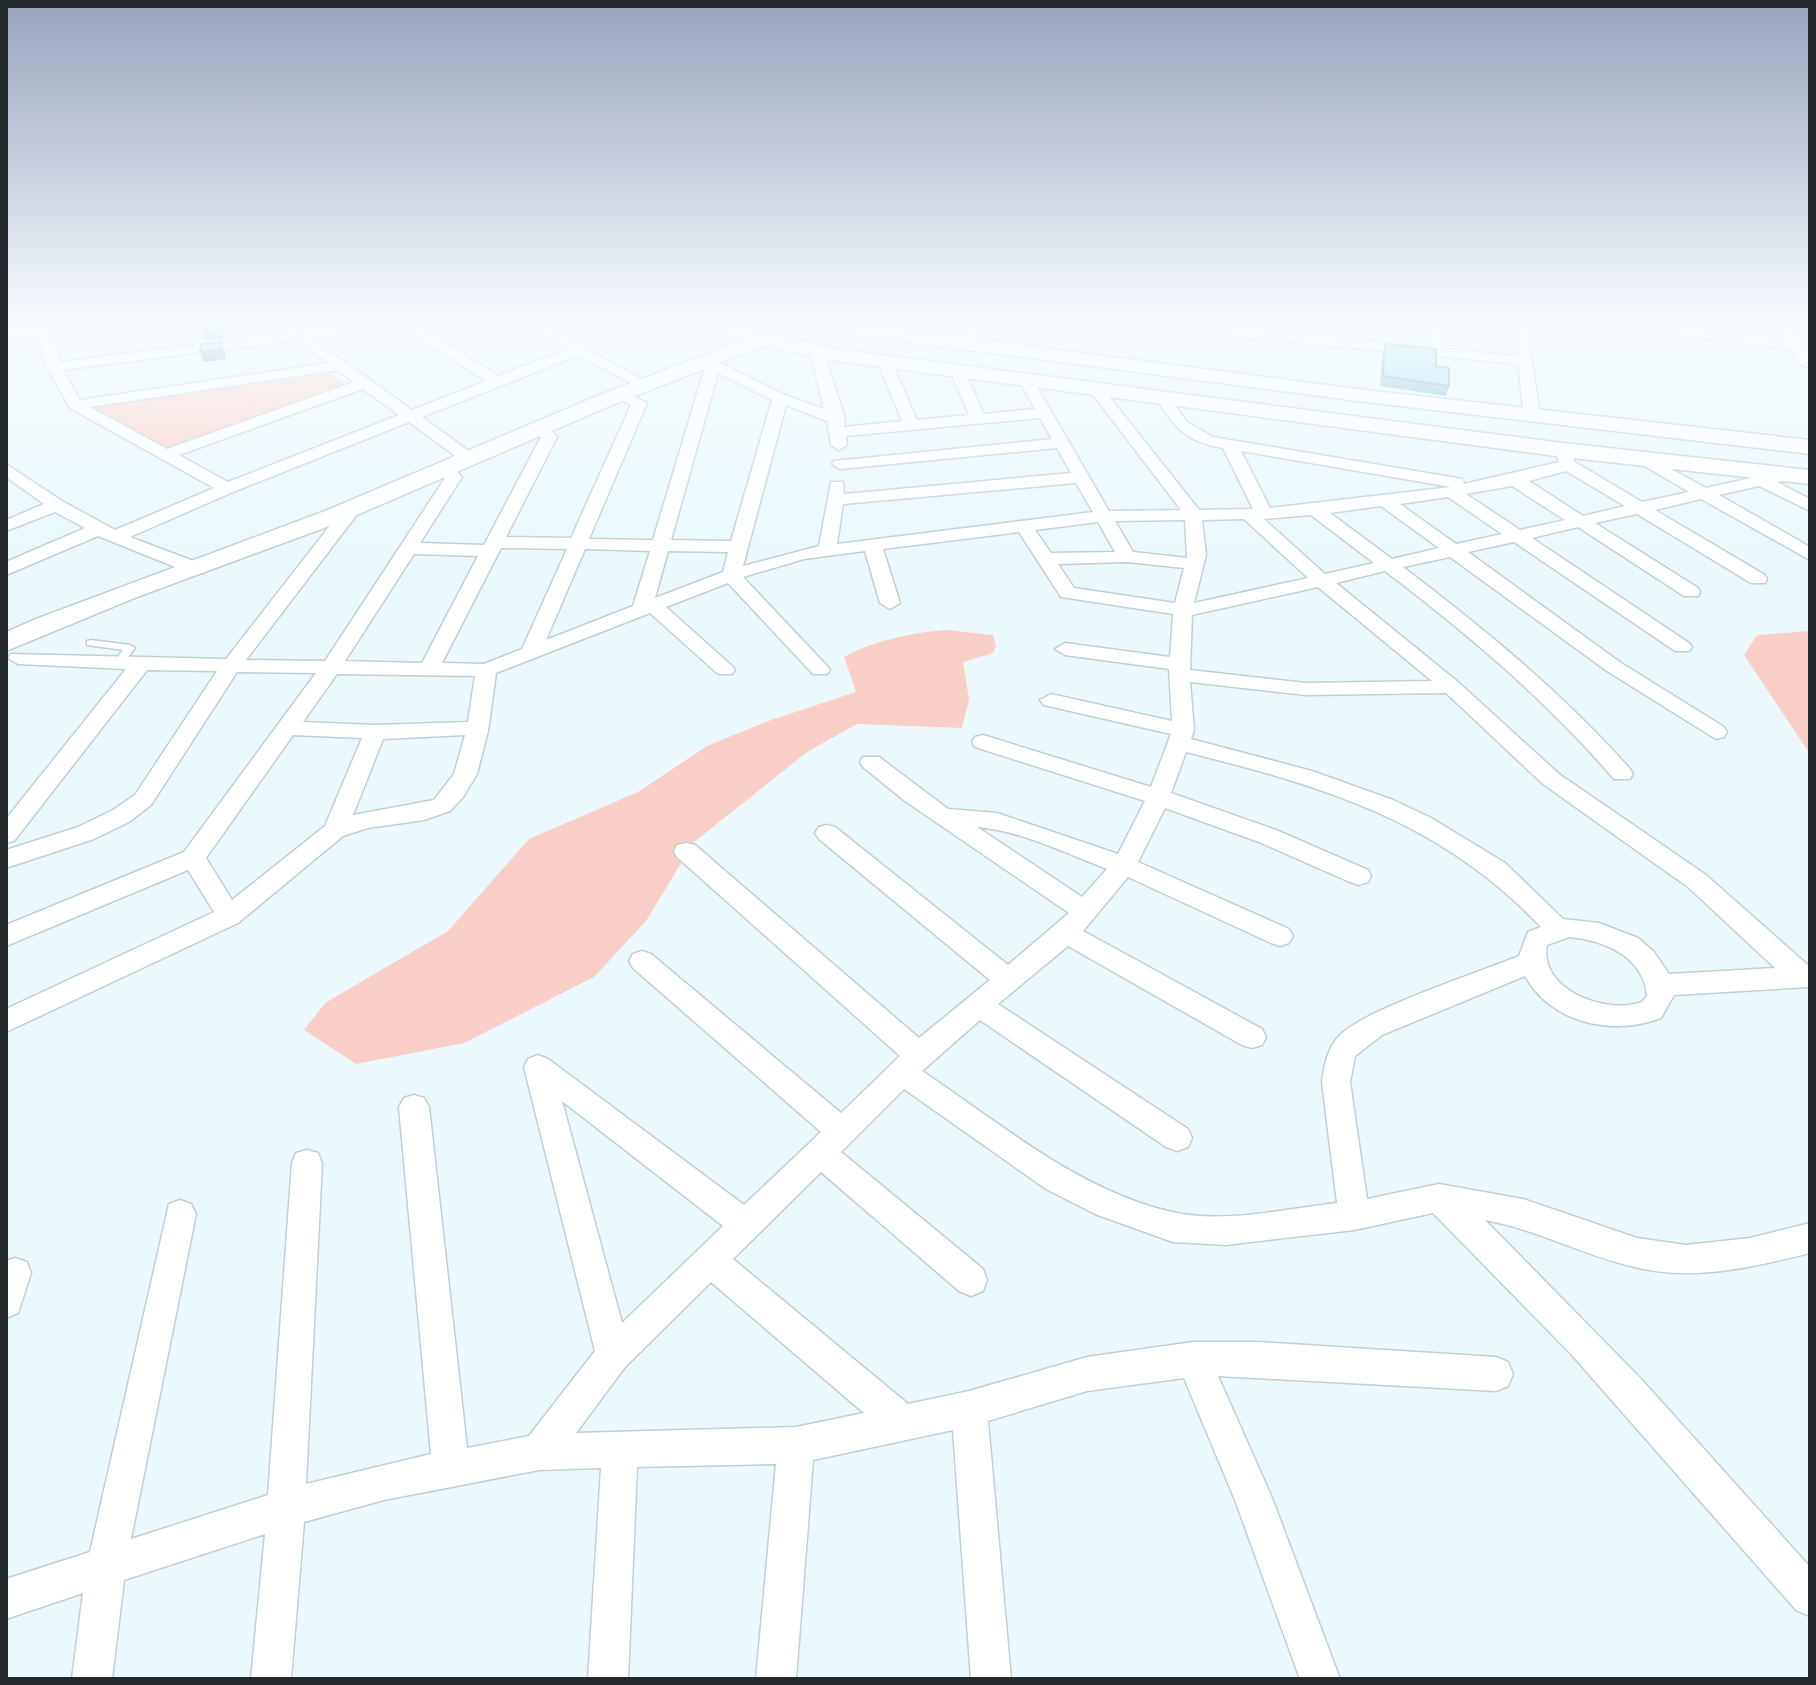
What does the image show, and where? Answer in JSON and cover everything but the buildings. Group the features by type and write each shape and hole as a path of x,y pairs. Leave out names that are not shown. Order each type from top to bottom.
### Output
{"street":[{"path":"73,401 75,405 227,488"},
{"path":"75,405 105,401"},
{"path":"165,455 317,401"},
{"path":"387,401 471,460"},
{"path":"6,569 227,488 449,401"},
{"path":"10,657 34,644 42,625 352,509 605,401"},
{"path":"531,652 639,403 634,401"},
{"path":"647,607 699,401"},
{"path":"731,575 779,401"},
{"path":"785,401 837,426 911,425 1045,413"},
{"path":"827,551 840,464 837,426 828,401"},
{"path":"901,401 911,425"},
{"path":"970,401 978,419"},
{"path":"1038,401 1127,557"},
{"path":"539,1452 613,1355 911,1064 1066,933 1124,866 1158,798 1181,736 1183,610 1197,555 1193,514 1105,401"},
{"path":"1164,401 1174,416 1192,433 1230,446 1479,487"},
{"path":"1186,401 1566,457 1642,458 1810,477"},
{"path":"1406,401 1810,447"},
{"path":"1536,401 1541,418 1566,457 1641,509 1758,579"},
{"path":"428,671 549,437 541,428"},
{"path":"840,464 1062,443"},
{"path":"1230,446 1256,514 1322,581 1451,686 1551,779 1697,881 1806,977"},
{"path":"10,657 130,664 486,670 779,559 872,544 1105,516 1256,514 1385,501 1515,480 1566,457"},
{"path":"1642,458 1810,555"},
{"path":"6,469 56,505 107,532 197,569"},
{"path":"6,936 193,858 330,669 454,477 447,470"},
{"path":"1023,525 1068,593 1183,610 1786,475"},
{"path":"835,500 1082,477"},
{"path":"1515,480 1691,592"},
{"path":"1762,481 1810,506"},
{"path":"1451,492 1682,647"},
{"path":"1385,501 1614,667 1716,732"},
{"path":"6,526 56,505"},
{"path":"6,859 86,833 121,816 143,800 231,666 352,509"},
{"path":"1315,510 1552,698 1592,737 1622,774"},
{"path":"409,548 578,543 739,547"},
{"path":"872,544 890,603"},
{"path":"1045,559 1127,557 1194,564"},
{"path":"731,575 820,670"},
{"path":"647,607 725,670"},
{"path":"1065,649 1306,689 1451,686"},
{"path":"6,835 130,664"},
{"path":"6,1021 229,916 335,830 369,818 426,811 453,799 470,763 486,670"},
{"path":"1051,700 1181,736 1336,785 1433,826 1500,871 1558,929"},
{"path":"287,728 375,732 476,728"},
{"path":"335,830 375,732"},
{"path":"983,742 1283,840 1359,876"},
{"path":"871,762 913,796 1086,912"},
{"path":"942,816 997,821 1124,866 1280,936"},
{"path":"827,833 1009,981"},
{"path":"686,851 911,1064 1057,1179 1106,1204 1173,1227 1226,1230 1354,1216 1439,1198 1523,1213 1637,1253 1686,1260 1750,1253 1810,1238"},
{"path":"193,858 229,916"},
{"path":"1587,928 1626,943 1654,970 1660,985 1659,999 1651,1011 1636,1018 1604,1018 1571,1006 1552,993 1539,978 1532,962 1532,948 1537,939 1558,929 1587,928"},
{"path":"1066,933 1252,1037"},
{"path":"642,961 971,1280"},
{"path":"1354,1216 1336,1082 1338,1059 1350,1041 1372,1027 1532,962"},
{"path":"1660,985 1806,977"},
{"path":"979,1005 1177,1138"},
{"path":"613,1355 538,1067 747,1226"},
{"path":"414,1107 451,1469"},
{"path":"271,1679 286,1508 307,1163"},
{"path":"1439,1198 1488,1243 1644,1408 1810,1596"},
{"path":"92,1679 106,1568 180,1214"},
{"path":"711,1261 903,1423"},
{"path":"6,1599 286,1508 384,1482 539,1452 796,1445 969,1409 1087,1374 1193,1359 1259,1359 1496,1374"},
{"path":"1193,1359 1253,1498 1320,1679"},
{"path":"969,1409 991,1679"},
{"path":"776,1679 796,1445"},
{"path":"608,1679 620,1450"}],"lane":[{"path":"91,643 130,648 130,664"}],"shaded area":[{"path":"128,401 304,401 168,451 87,406"},
{"path":"946,630 993,635 996,646 993,653 963,662 969,699 962,728 857,724 807,752 694,842 646,921 594,977 464,1043 356,1064 304,1030 325,1003 448,931 529,839 638,792 707,746 771,720 856,692 844,657 894,638"},
{"path":"1810,631 1810,754 1744,655 1757,635"}]}
